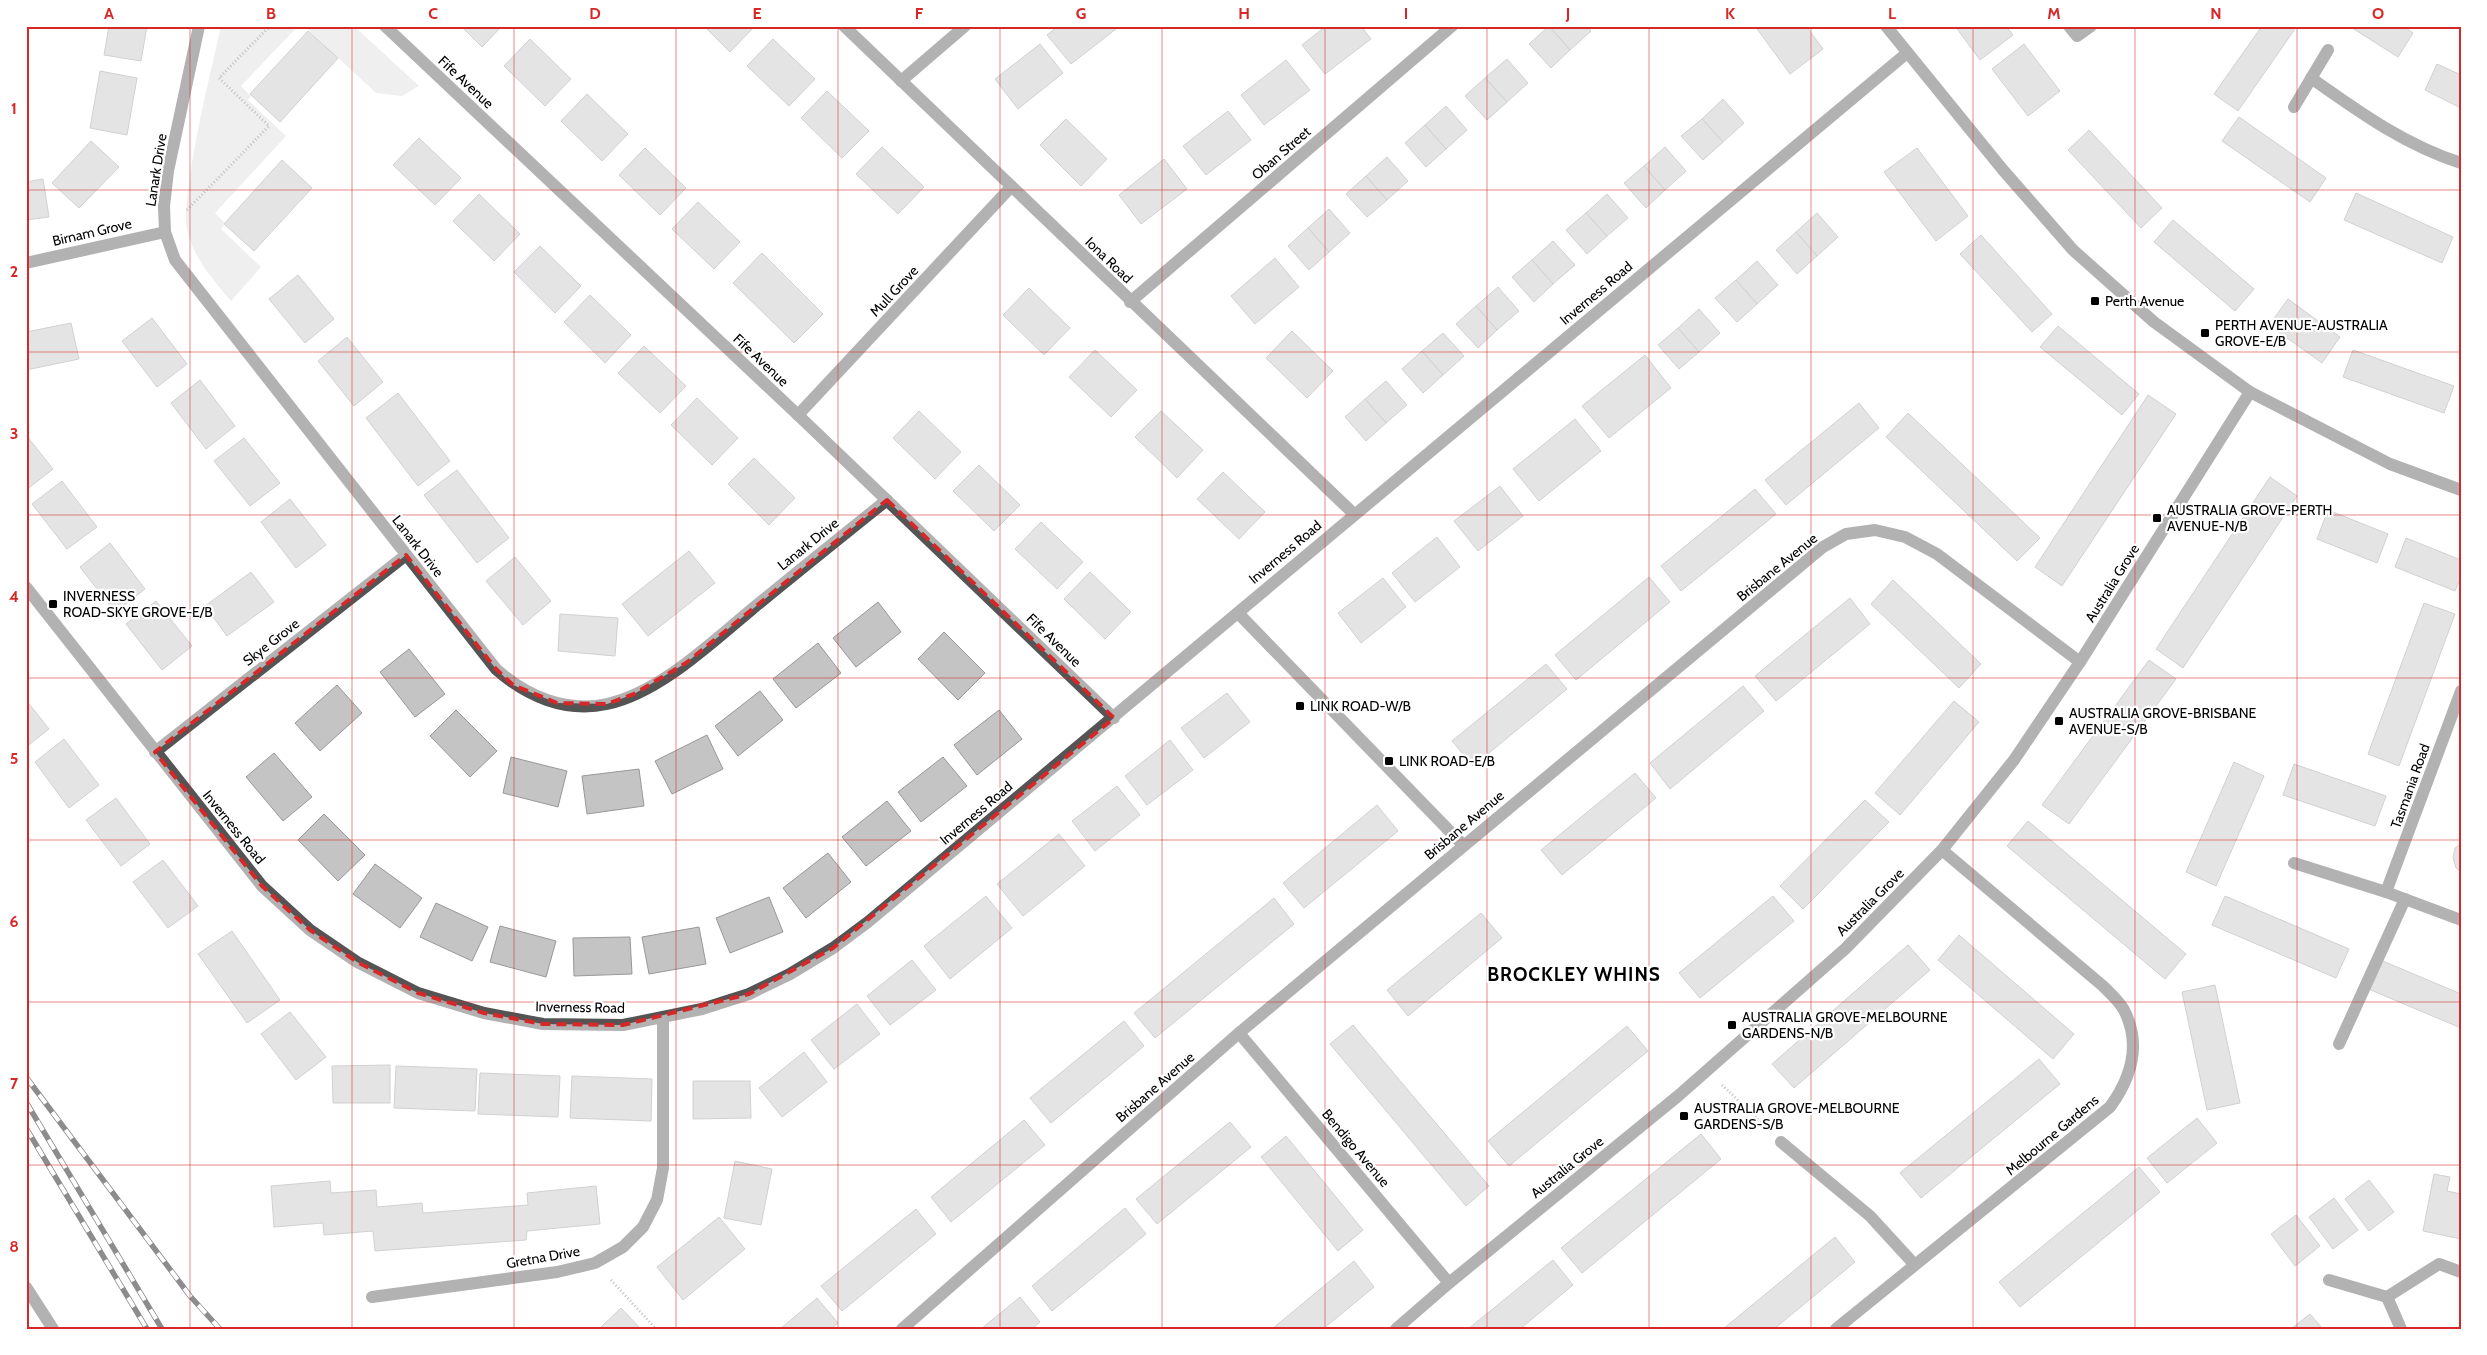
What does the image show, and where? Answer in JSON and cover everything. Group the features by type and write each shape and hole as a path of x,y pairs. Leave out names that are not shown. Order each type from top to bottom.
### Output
{"street":[{"name":"Lanark Drive","path":"199,26 168,171 164,206 165,232 175,260 496,669 513,685 534,697 580,706 606,704 634,694 686,663 887,500"},
{"name":"Fife Avenue","path":"385,26 798,415 1114,718"},
{"name":"Iona Road","path":"844,26 1130,302 1354,514"},
{"path":"901,81 965,26"},
{"name":"Oban Street","path":"1130,302 1452,26"},
{"path":"1886,26 2073,250 2154,322 2250,392 2390,464 2461,490"},
{"path":"2069,26 2076,36 2091,26"},
{"path":"2294,107 2328,50"},
{"name":"Inverness Road","path":"26,587 262,886 310,930 357,962 418,994 484,1014 543,1024 624,1025 702,1009 749,994 790,974 834,948 1114,718 1354,514 1907,53"},
{"path":"2312,78 2375,123 2431,154 2461,163"},
{"name":"Mull Grove","path":"798,415 1012,187"},
{"name":"Birnam Grove","path":"26,262 165,232"},
{"name":"Australia Grove","path":"1396,1329 1449,1282 1678,1096 1845,949 1942,850 2014,760 2080,662 2250,392"},
{"name":"Brisbane Avenue","path":"902,1329 1239,1033 1463,845 1823,548 1846,534 1875,530 1905,537 1937,554 2080,662"},
{"name":"Skye Grove","path":"155,752 406,555"},
{"path":"1238,613 1463,845"},
{"name":"Tasmania Road","path":"2386,892 2461,691"},
{"name":"Melbourne Gardens","path":"1836,1329 1914,1264 2110,1108 2124,1087 2132,1061 2132,1033 2123,1009 2103,986 1942,850"},
{"path":"2294,863 2386,892 2461,920"},
{"path":"2339,1044 2405,899"},
{"name":"Gretna Drive","path":"372,1296 557,1272 595,1263 623,1247 642,1227 657,1200 663,1168 663,1017"},
{"name":"Bendigo Avenue","path":"1239,1033 1449,1282"},
{"path":"1781,1142 1870,1216 1914,1264"},
{"path":"2329,1280 2387,1297 2440,1264 2461,1272"},
{"path":"26,1287 53,1329"},
{"path":"2387,1297 2401,1329"}],"path":[{"path":"220,78 270,26"},
{"path":"185,212 269,126 215,75"},
{"path":"1707,1070 1781,1142"},
{"path":"595,1263 656,1329"}],"highlighted area":[{"path":"887,500 1114,718 833,948 749,994 623,1025 543,1024 484,1013 418,993 357,962 310,930 262,886 155,752 406,555 496,669 513,685 557,703 607,704 634,694 686,663"}],"shaded area":[{"path":"221,26 298,26 241,86 251,96 248,100 286,136 215,213 225,223 221,229 261,267 231,301 206,270 195,252 188,233 186,219 187,198 196,138"},
{"path":"304,26 354,26 419,86 402,96 376,93"}],"building":[{"path":"109,26 147,26 141,61 104,55"},
{"path":"461,26 502,26 482,47"},
{"path":"704,26 755,26 730,52"},
{"path":"1058,26 1114,26 1116,29 1071,64 1047,35"},
{"path":"1326,26 1361,26 1371,39 1325,74 1302,45"},
{"path":"1549,26 1587,26 1591,31 1570,50"},
{"path":"1549,26 1570,50 1551,68 1529,44"},
{"path":"1755,26 1806,26 1823,49 1790,74"},
{"path":"1955,26 2006,26 2013,35 1980,60"},
{"path":"2262,26 2297,26 2238,111 2214,94"},
{"path":"2349,26 2403,26 2413,33 2398,57"},
{"path":"308,31 338,58 280,122 250,94"},
{"path":"530,39 571,79 545,106 504,66"},
{"path":"773,39 815,79 789,106 747,66"},
{"path":"1040,44 1063,73 1018,109 995,79"},
{"path":"2024,44 2060,91 2028,116 1992,69"},
{"path":"1507,59 1528,83 1507,102 1485,78"},
{"path":"1286,60 1310,90 1264,125 1241,95"},
{"path":"2437,64 2461,75 2461,108 2425,90"},
{"path":"100,71 137,78 127,135 90,128"},
{"path":"1485,78 1507,102 1487,120 1465,96"},
{"path":"827,91 869,131 842,158 801,118"},
{"path":"587,94 628,134 602,161 561,121"},
{"path":"1723,99 1744,123 1723,142 1702,119"},
{"path":"1446,106 1467,130 1446,149 1425,125"},
{"path":"1228,111 1251,140 1206,175 1183,146"},
{"path":"2239,117 2326,178 2310,202 2222,141"},
{"path":"1066,119 1107,159 1081,186 1040,145"},
{"path":"1702,119 1723,142 1703,160 1681,136"},
{"path":"1425,125 1446,149 1426,167 1405,143"},
{"path":"2089,130 2162,208 2141,228 2068,150"},
{"path":"419,138 461,178 435,205 393,165"},
{"path":"91,141 119,167 79,208 52,183"},
{"path":"882,147 924,187 898,214 856,174"},
{"path":"1665,147 1686,171 1665,190 1644,166"},
{"path":"645,148 686,188 660,215 619,175"},
{"path":"1917,148 1968,216 1936,241 1884,172"},
{"path":"1387,157 1408,181 1387,200 1366,176"},
{"path":"1164,159 1187,189 1141,224 1119,195"},
{"path":"282,160 312,188 254,251 224,224"},
{"path":"1644,166 1665,190 1646,208 1624,183"},
{"path":"1366,176 1387,200 1367,217 1346,194"},
{"path":"43,179 49,217 26,220 26,182"},
{"path":"2356,193 2453,237 2442,263 2344,220"},
{"path":"479,194 520,234 494,261 453,221"},
{"path":"1607,194 1628,218 1607,236 1586,213"},
{"path":"698,202 740,242 714,269 672,229"},
{"path":"1329,209 1350,233 1329,252 1308,228"},
{"path":"1586,213 1607,236 1587,254 1566,230"},
{"path":"1817,213 1838,237 1817,256 1796,232"},
{"path":"2173,220 2254,289 2235,311 2154,242"},
{"path":"1308,228 1329,252 1309,270 1288,246"},
{"path":"1796,232 1817,256 1797,274 1776,250"},
{"path":"1981,235 2052,314 2032,332 1960,254"},
{"path":"1553,241 1575,265 1553,284 1532,260"},
{"path":"540,246 581,286 555,313 514,272"},
{"path":"762,253 823,314 794,343 733,283"},
{"path":"1275,258 1299,287 1255,324 1231,296"},
{"path":"1532,260 1553,284 1534,302 1512,277"},
{"path":"1757,261 1778,285 1757,304 1736,280"},
{"path":"298,275 334,319 305,343 269,299"},
{"path":"1736,280 1757,304 1737,322 1715,298"},
{"path":"1498,287 1519,311 1497,330 1476,306"},
{"path":"1029,288 1070,328 1044,355 1003,315"},
{"path":"590,295 631,335 605,363 564,322"},
{"path":"2288,299 2340,337 2322,363 2269,325"},
{"path":"1476,306 1497,330 1478,348 1456,324"},
{"path":"1699,309 1720,333 1699,352 1678,328"},
{"path":"152,318 187,364 157,387 122,341"},
{"path":"71,323 79,359 26,370 26,332"},
{"path":"2058,326 2139,394 2122,415 2040,347"},
{"path":"1678,328 1699,352 1679,369 1658,345"},
{"path":"1292,331 1333,371 1307,398 1266,358"},
{"path":"1443,333 1464,356 1443,375 1422,351"},
{"path":"347,337 383,382 354,406 318,361"},
{"path":"644,346 686,386 660,413 618,373"},
{"path":"1095,350 1137,390 1111,417 1069,377"},
{"path":"2353,350 2454,386 2444,413 2343,377"},
{"path":"1422,351 1443,375 1423,393 1402,369"},
{"path":"1645,355 1671,388 1609,438 1582,406"},
{"path":"200,380 235,426 206,449 171,403"},
{"path":"1386,381 1407,405 1386,423 1365,399"},
{"path":"398,393 450,461 418,486 366,418"},
{"path":"2148,395 2176,414 2062,586 2035,567"},
{"path":"697,398 738,438 712,465 671,425"},
{"path":"1365,399 1386,423 1366,441 1345,417"},
{"path":"1859,403 1879,428 1786,505 1765,480"},
{"path":"919,411 961,452 935,479 893,438"},
{"path":"1161,411 1203,450 1177,478 1135,437"},
{"path":"1908,413 2040,538 2017,561 1886,437"},
{"path":"1575,419 1601,451 1539,501 1513,469"},
{"path":"26,435 53,469 26,490"},
{"path":"244,438 280,483 250,506 214,461"},
{"path":"754,458 795,498 769,525 728,484"},
{"path":"979,465 1020,505 994,531 953,491"},
{"path":"457,470 509,538 477,563 424,495"},
{"path":"1223,472 1265,512 1239,539 1197,499"},
{"path":"2270,477 2297,496 2183,668 2156,649"},
{"path":"62,481 97,527 67,549 32,504"},
{"path":"1500,486 1523,516 1478,551 1454,521"},
{"path":"1755,489 1776,514 1681,591 1661,566"},
{"path":"290,499 326,545 296,568 261,522"},
{"path":"2328,510 2388,534 2377,563 2317,539"},
{"path":"1041,522 1083,562 1057,589 1015,549"},
{"path":"1437,537 1460,567 1415,602 1392,573"},
{"path":"2406,538 2461,560 2461,577 2455,591 2395,567"},
{"path":"110,543 145,589 115,612 80,567"},
{"path":"689,551 715,583 648,636 622,604"},
{"path":"515,557 551,601 523,625 486,581"},
{"path":"251,572 274,602 227,636 205,606"},
{"path":"1090,572 1131,612 1105,639 1064,599"},
{"path":"1649,577 1670,602 1576,680 1555,655"},
{"path":"1383,578 1406,607 1361,643 1338,613"},
{"path":"1893,580 1981,664 1959,688 1871,604"},
{"path":"1850,598 1870,624 1776,701 1755,676"},
{"path":"156,601 192,646 162,670 126,624"},
{"path":"878,602 901,632 856,667 833,638"},
{"path":"2424,603 2455,614 2399,766 2368,754"},
{"path":"560,614 618,618 615,656 558,651"},
{"path":"944,632 985,673 958,700 918,659"},
{"path":"818,643 841,673 796,708 773,679"},
{"path":"409,649 445,694 415,717 380,672"},
{"path":"2149,660 2176,679 2069,824 2042,805"},
{"path":"1546,664 1567,689 1473,766 1452,741"},
{"path":"337,685 362,713 320,751 295,723"},
{"path":"1743,686 1764,711 1670,789 1650,763"},
{"path":"760,691 783,720 738,756 715,726"},
{"path":"1227,693 1250,722 1204,758 1181,728"},
{"path":"26,700 49,729 26,747"},
{"path":"1954,701 1979,722 1900,815 1875,793"},
{"path":"456,710 497,751 470,777 430,736"},
{"path":"999,710 1022,739 977,775 954,745"},
{"path":"707,735 723,769 672,794 655,761"},
{"path":"64,739 99,785 69,808 35,762"},
{"path":"1170,740 1193,770 1147,805 1125,776"},
{"path":"274,753 312,797 283,821 246,777"},
{"path":"511,757 567,771 558,807 503,793"},
{"path":"943,757 967,786 921,822 898,792"},
{"path":"2234,762 2264,776 2216,886 2186,872"},
{"path":"2294,764 2386,796 2375,826 2283,795"},
{"path":"639,769 644,806 587,814 582,776"},
{"path":"1635,773 1656,798 1562,875 1541,850"},
{"path":"1117,786 1140,815 1095,851 1072,821"},
{"path":"116,798 150,844 121,866 86,820"},
{"path":"1865,800 1889,822 1803,909 1780,886"},
{"path":"887,801 911,831 866,866 842,837"},
{"path":"1377,805 1398,831 1304,908 1283,883"},
{"path":"324,814 365,855 338,881 298,840"},
{"path":"2028,821 2186,954 2165,979 2007,846"},
{"path":"1059,834 1085,866 1023,916 997,884"},
{"path":"2461,844 2461,872 2456,868 2453,858 2455,848"},
{"path":"828,853 851,882 806,918 783,888"},
{"path":"163,860 198,906 168,928 133,882"},
{"path":"375,864 422,898 400,928 353,894"},
{"path":"986,896 1012,928 950,979 924,946"},
{"path":"1773,896 1794,921 1700,998 1679,973"},
{"path":"2225,896 2349,949 2336,978 2212,925"},
{"path":"769,897 783,932 730,953 716,918"},
{"path":"1274,898 1294,924 1155,1038 1134,1013"},
{"path":"436,903 488,927 472,961 420,937"},
{"path":"1481,913 1502,938 1408,1016 1387,990"},
{"path":"500,926 556,941 546,977 490,962"},
{"path":"699,927 706,964 649,974 642,937"},
{"path":"232,931 280,1000 247,1023 198,954"},
{"path":"1959,935 2074,1034 2053,1059 1938,960"},
{"path":"630,937 632,974 574,976 573,938"},
{"path":"1908,945 1930,970 1794,1088 1772,1064"},
{"path":"2378,959 2461,994 2461,1028 2366,988"},
{"path":"912,960 936,990 890,1025 867,996"},
{"path":"2215,985 2240,1103 2207,1110 2182,992"},
{"path":"857,1004 880,1034 834,1069 811,1040"},
{"path":"290,1012 326,1057 296,1080 261,1034"},
{"path":"1124,1021 1144,1046 1051,1123 1030,1098"},
{"path":"1353,1025 1489,1186 1466,1206 1330,1044"},
{"path":"1627,1026 1648,1051 1509,1166 1488,1141"},
{"path":"804,1052 827,1082 782,1117 759,1088"},
{"path":"2039,1059 2060,1084 1921,1198 1900,1173"},
{"path":"390,1065 390,1103 333,1103 332,1066"},
{"path":"396,1066 477,1069 475,1111 394,1108"},
{"path":"480,1073 560,1076 558,1117 478,1114"},
{"path":"572,1076 652,1079 651,1121 570,1118"},
{"path":"693,1081 750,1081 751,1118 693,1119"},
{"path":"2197,1118 2217,1143 2167,1183 2147,1158"},
{"path":"1024,1120 1045,1145 951,1222 931,1197"},
{"path":"1230,1122 1251,1147 1157,1224 1136,1199"},
{"path":"1701,1134 1721,1159 1582,1273 1561,1248"},
{"path":"1286,1136 1363,1230 1338,1251 1261,1157"},
{"path":"735,1161 772,1169 761,1225 724,1218"},
{"path":"2139,1167 2160,1192 2020,1307 1999,1282"},
{"path":"2434,1174 2450,1177 2447,1191 2461,1194 2461,1239 2423,1231"},
{"path":"2369,1180 2394,1212 2369,1231 2345,1199"},
{"path":"330,1181 331,1193 376,1190 377,1207 422,1203 423,1213 528,1205 527,1193 596,1186 600,1224 527,1231 526,1240 375,1251 373,1231 324,1235 323,1223 274,1227 271,1186"},
{"path":"2334,1198 2358,1230 2333,1249 2309,1217"},
{"path":"1125,1208 1146,1234 1052,1311 1032,1286"},
{"path":"916,1209 936,1234 842,1311 821,1286"},
{"path":"2296,1215 2320,1246 2295,1266 2271,1234"},
{"path":"719,1217 745,1249 683,1300 657,1267"},
{"path":"1835,1237 1855,1262 1774,1329 1723,1329"},
{"path":"1553,1260 1573,1285 1520,1329 1468,1329"},
{"path":"1354,1261 1374,1287 1323,1329 1272,1329"},
{"path":"1020,1297 1040,1322 1032,1329 981,1329"},
{"path":"817,1298 838,1323 831,1329 780,1329"},
{"path":"621,1308 641,1329 599,1329"},
{"path":"2310,1314 2323,1329 2291,1329"}],"railway":[{"path":"26,1077 190,1296 220,1329"},
{"path":"26,1102 162,1329"},
{"path":"26,1128 147,1329"}],"place":[{"name":"Perth Avenue","path":"2095,301"},
{"name":"PERTH AVENUE-AUSTRALIA GROVE-E/B","path":"2205,333"},
{"name":"AUSTRALIA GROVE-PERTH AVENUE-N/B","path":"2157,518"},
{"name":"INVERNESS ROAD-SKYE GROVE-E/B","path":"53,604"},
{"name":"LINK ROAD-W/B","path":"1300,706"},
{"name":"AUSTRALIA GROVE-BRISBANE AVENUE-S/B","path":"2059,721"},
{"name":"LINK ROAD-E/B","path":"1389,761"},
{"name":"AUSTRALIA GROVE-MELBOURNE GARDENS-N/B","path":"1732,1025"},
{"name":"AUSTRALIA GROVE-MELBOURNE GARDENS-S/B","path":"1684,1116"}],"district":[{"name":"BROCKLEY WHINS","path":"1574,974"}]}
